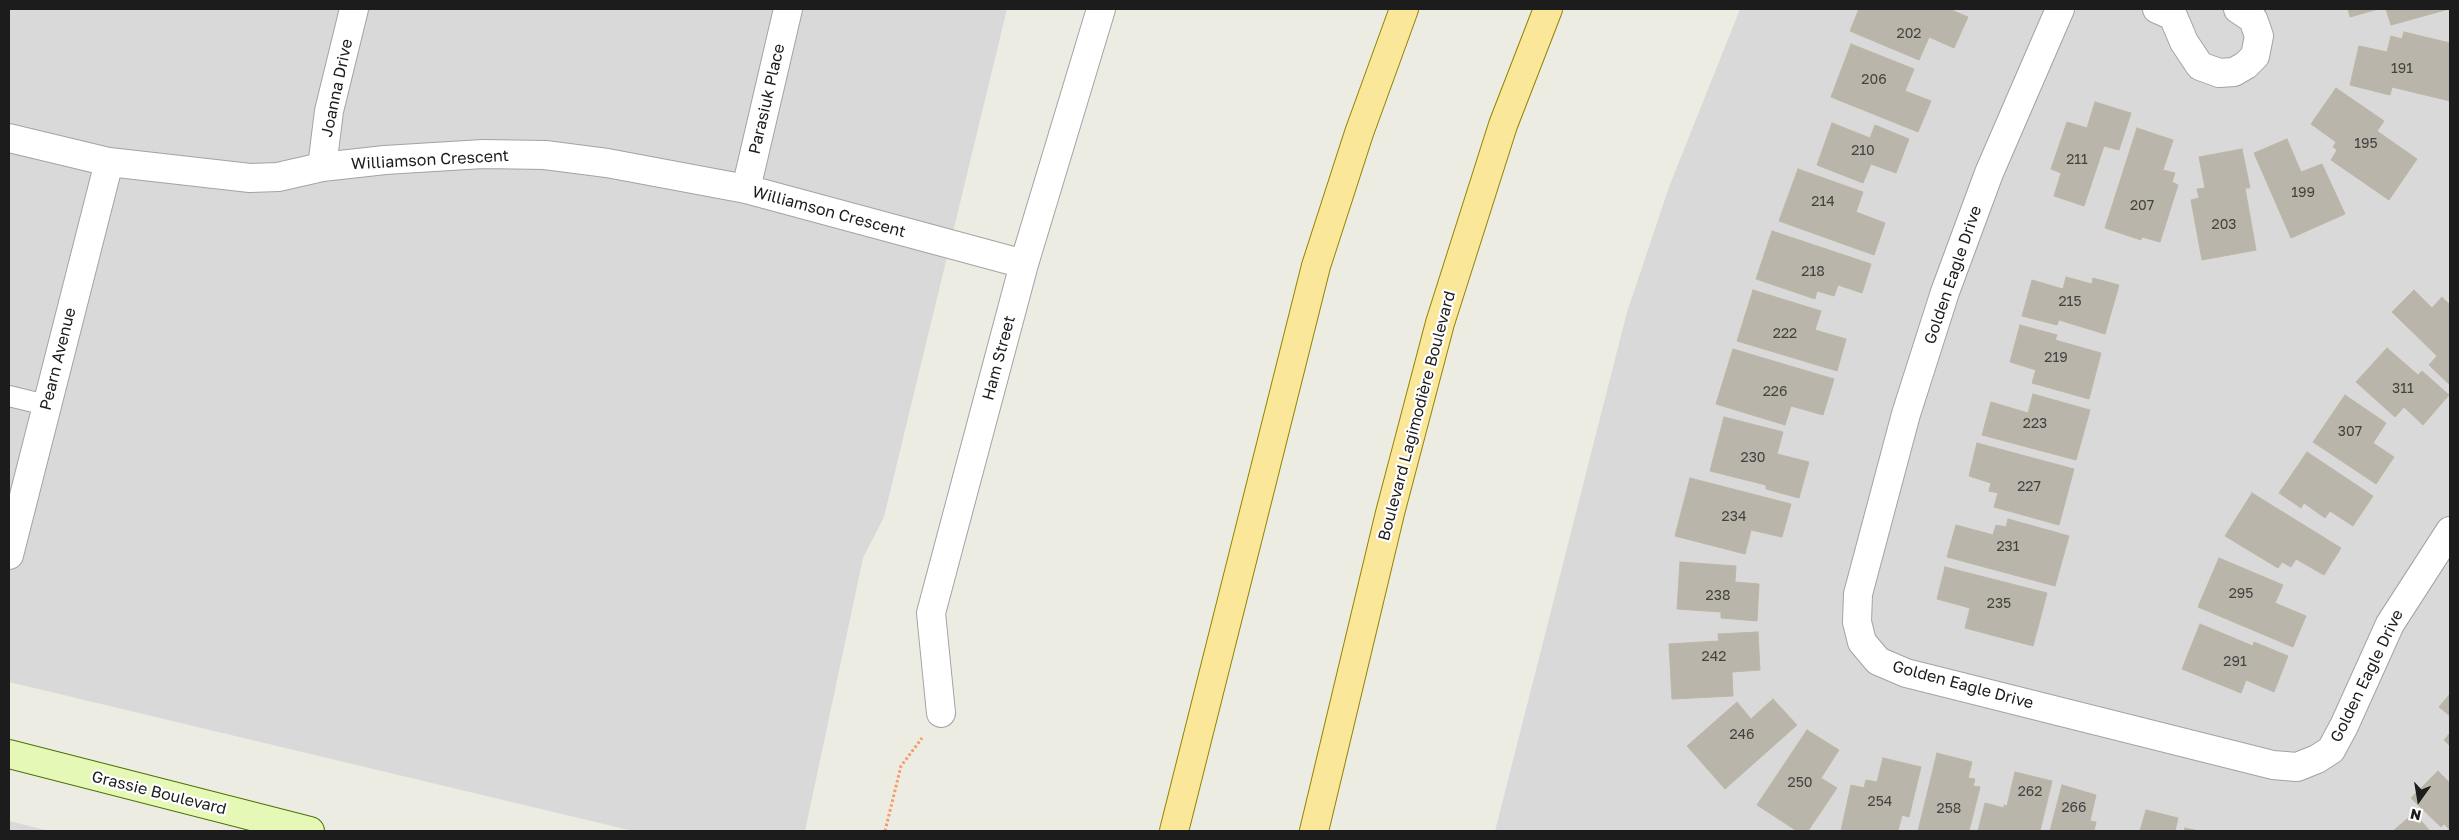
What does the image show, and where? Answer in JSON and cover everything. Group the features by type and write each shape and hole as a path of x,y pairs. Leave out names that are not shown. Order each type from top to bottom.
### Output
{"main road":[{"path":"1174,831 1316,266 1359,133 1404,9"},
{"name":"Boulevard Lagimodière Boulevard","path":"1316,826 1390,513 1440,323 1503,125 1548,9"},
{"name":"Grassie Boulevard","path":"9,754 310,831"},
{"path":"1168,831 1191,764"}],"street":[{"name":"Joanna Drive","path":"322,167 330,111 354,9"},
{"name":"Parasiuk Place","path":"746,189 788,9"},
{"name":"Ham Street","path":"941,712 931,613 1024,264 1101,9"},
{"name":"Golden Eagle Drive","path":"2060,9 1989,173 1946,292 1906,414 1858,594 1857,622 1862,642 1878,661 1906,673 2273,765 2297,766 2317,759 2331,750 2344,726 2390,624 2450,531"},
{"path":"2175,11 2184,42 2200,66 2219,74 2234,72 2246,65 2255,56 2260,36 2252,19 2238,9"},
{"name":"Williamson Crescent","path":"9,138 109,162 250,178 278,177 322,167 483,154 545,156 607,163 746,189 1024,264"},
{"name":"Pearn Avenue","path":"9,555 109,162"}],"lane":[{"path":"9,396 46,406"}],"path":[{"path":"885,831 901,766 941,712"}],"shaded area":[{"path":"9,9 1007,9 884,517 863,558 805,831 633,831 9,682"},
{"path":"1740,9 2450,9 2450,831 1495,831 1627,312 1669,187"},
{"path":"9,821 50,831 9,831"}],"building":[{"path":"1859,9 1949,9 1968,17 1954,48 1929,37 1919,60 1850,31"},
{"path":"2348,9 2378,9 2350,17"},
{"path":"2386,9 2449,9 2391,25"},
{"path":"2404,32 2450,43 2450,101 2392,87 2390,95 2350,85 2359,46 2387,52 2391,36 2402,39"},
{"path":"1851,44 1914,69 1905,91 1931,101 1918,132 1831,97"},
{"path":"2336,88 2384,121 2377,131 2417,159 2389,200 2331,160 2337,150 2333,147 2336,142 2311,124"},
{"path":"2095,102 2131,113 2119,150 2104,146 2084,206 2054,196 2061,173 2051,169 2067,122 2087,128"},
{"path":"1832,123 1870,138 1875,125 1909,139 1896,173 1871,164 1863,183 1817,165"},
{"path":"2137,128 2173,140 2163,170 2175,173 2172,182 2178,185 2160,242 2142,237 2141,240 2105,228"},
{"path":"2287,139 2301,172 2322,164 2345,214 2291,238 2254,153"},
{"path":"2242,149 2250,188 2245,188 2256,250 2202,260 2191,200 2199,198 2197,189 2205,188 2199,157"},
{"path":"1798,169 1863,192 1856,212 1885,223 1874,255 1779,221"},
{"path":"1772,231 1871,264 1862,293 1838,285 1834,296 1817,291 1815,299 1756,279"},
{"path":"2066,277 2092,284 2093,278 2119,285 2105,334 2059,320 2057,325 2022,316 2032,280 2063,289"},
{"path":"1753,290 1821,311 1815,330 1846,339 1837,371 1737,341"},
{"path":"2414,290 2432,308 2442,297 2450,305 2450,385 2429,365 2437,356 2392,312"},
{"path":"2020,325 2057,335 2055,340 2101,353 2089,399 2032,383 2036,370 2010,362"},
{"path":"2387,348 2418,375 2422,371 2449,395 2423,425 2404,407 2395,417 2356,382"},
{"path":"1733,349 1834,379 1823,415 1791,406 1785,425 1716,404"},
{"path":"2033,394 2090,410 2076,460 1982,435 1991,402 2028,413"},
{"path":"2345,395 2386,423 2373,443 2394,457 2376,484 2313,442"},
{"path":"1724,417 1783,432 1777,454 1809,462 1799,498 1766,489 1766,485 1710,471"},
{"path":"1977,443 2074,469 2059,525 1994,507 1998,493 1989,491 1991,483 1969,476"},
{"path":"2307,452 2373,496 2353,526 2330,511 2325,518 2304,503 2301,508 2279,493"},
{"path":"1690,478 1791,504 1782,537 1751,530 1745,554 1675,536"},
{"path":"2252,493 2341,548 2324,575 2296,559 2291,567 2282,562 2278,568 2225,536"},
{"path":"2008,519 2069,536 2055,586 1947,557 1956,525 1993,535 1996,525 2006,527"},
{"path":"2219,558 2283,585 2275,603 2306,616 2293,647 2198,607"},
{"path":"1680,562 1736,566 1735,582 1759,584 1757,621 1721,618 1721,612 1677,609"},
{"path":"1945,567 2047,593 2033,646 1965,628 1970,608 1937,599"},
{"path":"2200,624 2253,646 2254,642 2288,656 2274,692 2246,680 2241,693 2182,669"},
{"path":"1758,632 1760,670 1732,672 1733,696 1672,699 1669,644 1719,641 1718,634"},
{"path":"2450,694 2450,716 2439,707"},
{"path":"1773,699 1797,725 1725,789 1687,746 1737,702 1751,719"},
{"path":"1807,730 1839,750 1821,778 1837,788 1808,831 1797,831 1757,805"},
{"path":"2450,733 2450,746 2444,740"},
{"path":"1937,753 1972,762 1968,778 1975,779 1973,786 1980,787 1969,831 1918,831"},
{"path":"1883,758 1921,767 1909,817 1902,815 1898,831 1841,831 1851,785 1864,788 1866,780 1877,782"},
{"path":"2438,771 2450,783 2450,830 2444,824 2441,827 2411,798"},
{"path":"2015,772 2052,781 2040,831 1978,831 1985,803 2004,808 2004,805 2007,806"},
{"path":"2062,785 2096,795 2090,821 2096,822 2094,831 2050,831"},
{"path":"2146,810 2178,818 2175,831 2140,831"},
{"path":"2414,813 2430,831 2393,831"},
{"path":"2185,828 2199,831 2184,831"}]}
